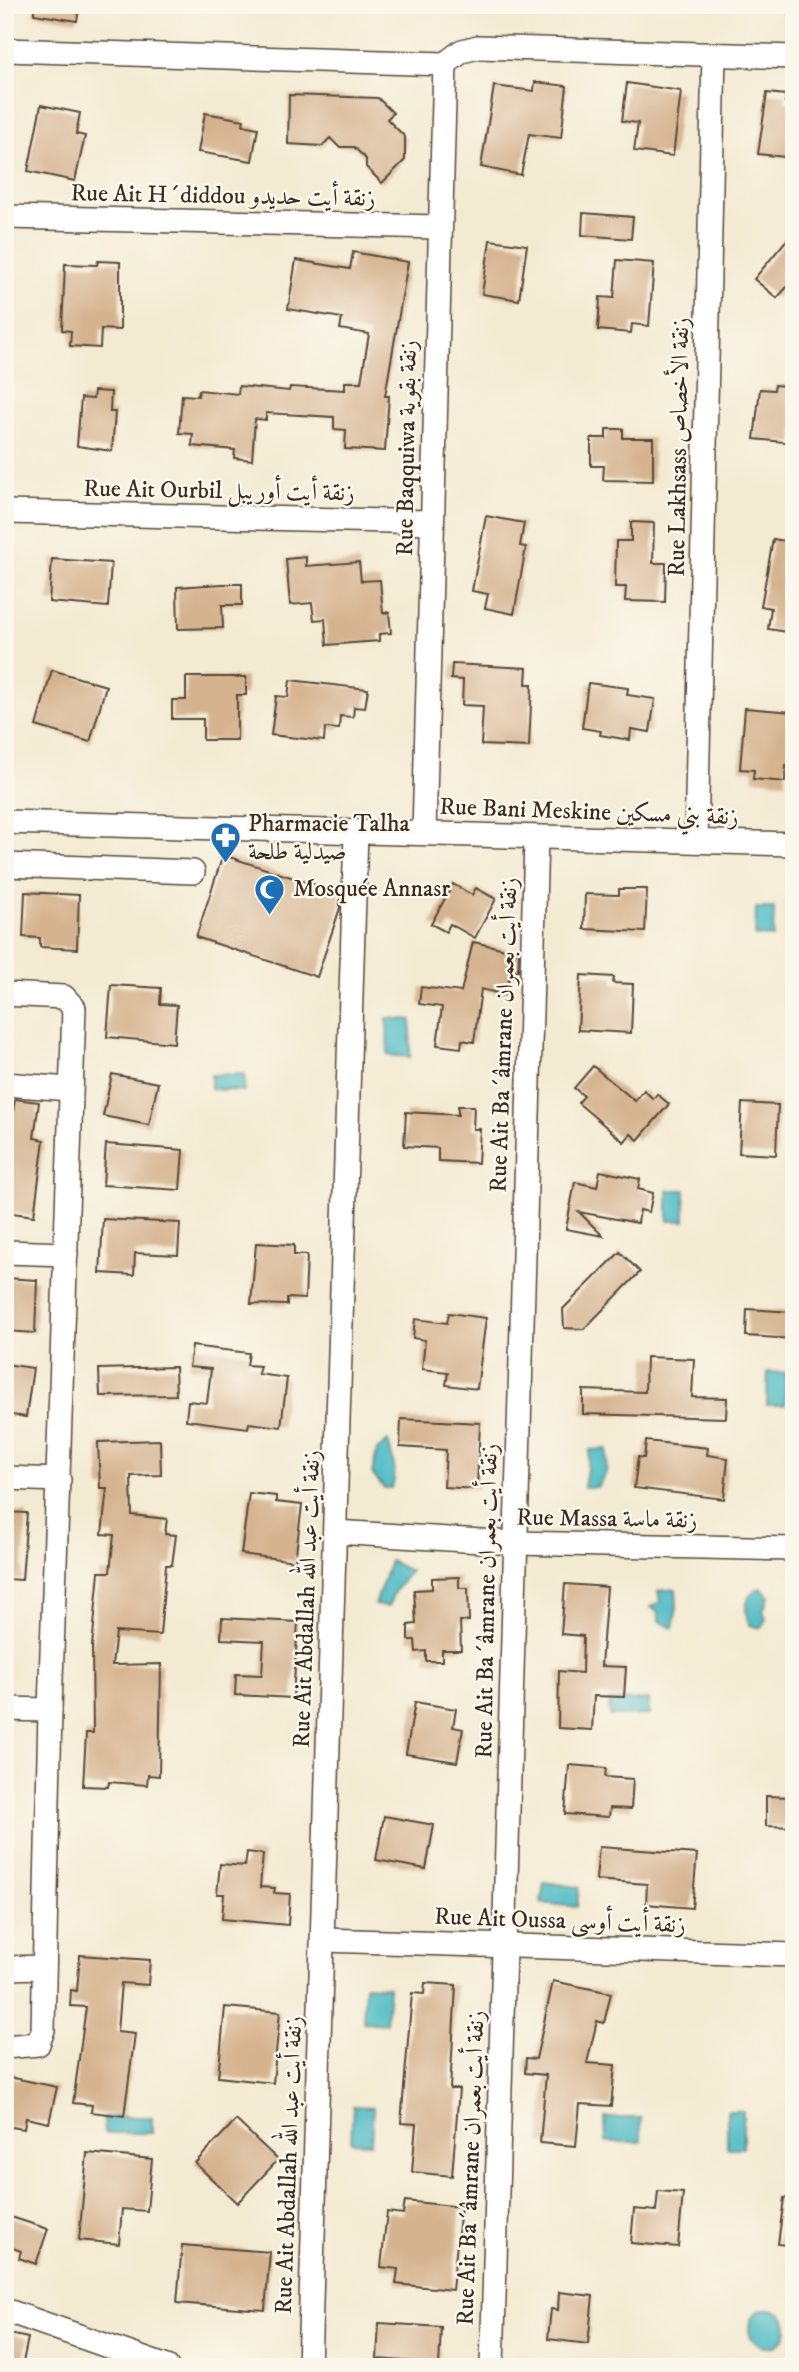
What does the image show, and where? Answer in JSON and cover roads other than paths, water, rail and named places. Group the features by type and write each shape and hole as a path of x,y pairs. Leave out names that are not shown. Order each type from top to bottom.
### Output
{"street":[{"path":"5,50 445,64 462,51 478,47 794,57"},
{"name":"Rue Lakhsass زنقة الأخصاص","path":"696,841 714,54"},
{"name":"Rue Baqquiwa زنقة بقوية","path":"424,833 445,64"},
{"name":"Rue Ait H´diddou زنقة أيت حديدو","path":"5,217 439,227"},
{"name":"Rue Ait Ourbil زنقة أيت أوريبل","path":"5,512 432,522"},
{"name":"Rue Bani Meskine زنقة بني مسكين","path":"5,822 794,844"},
{"name":"Rue Ait Abdallah زنقة أيت عبد الله","path":"309,2367 314,2115 324,1940 356,832"},
{"name":"Rue Ait Ba´âmrane زنقة أيت بعمران","path":"492,2367 536,838"},
{"path":"5,865 193,872"},
{"path":"5,994 57,996 72,1003 42,2038 33,2046 5,2048"},
{"path":"5,1084 69,1089"},
{"path":"5,1252 66,1254"},
{"path":"5,1478 59,1480"},
{"name":"Rue Massa زنقة ماسة","path":"335,1532 514,1543 794,1549"},
{"path":"5,1709 50,1710"},
{"name":"Rue Ait Oussa زنقة أيت أوسى","path":"324,1940 794,1955"},
{"path":"5,1968 44,1968"},
{"path":"5,2309 143,2362 167,2367"}],"water":[{"path":"756,908 774,908 773,937 755,936"},
{"path":"387,1018 411,1020 410,1057 388,1055"},
{"path":"245,1074 244,1091 211,1089 211,1075"},
{"path":"668,1190 685,1190 685,1221 668,1221"},
{"path":"768,1372 786,1373 785,1405 767,1405"},
{"path":"388,1441 394,1477 391,1488 384,1488 372,1474 377,1450"},
{"path":"607,1449 606,1473 597,1487 584,1487 590,1450"},
{"path":"390,1561 410,1571 394,1592 388,1607 375,1605"},
{"path":"761,1588 769,1597 763,1610 766,1619 761,1628 750,1625 746,1609 749,1598"},
{"path":"676,1589 677,1607 673,1628 659,1621 659,1614 651,1607 660,1602 658,1591"},
{"path":"649,1700 649,1715 610,1716 609,1701"},
{"path":"544,1882 579,1887 577,1907 541,1903"},
{"path":"365,1985 389,1987 386,2024 363,2022"},
{"path":"353,2106 373,2107 371,2143 351,2142"},
{"path":"727,2111 743,2111 743,2148 727,2148"},
{"path":"104,2117 152,2117 152,2133 105,2133"},
{"path":"605,2118 641,2118 641,2142 606,2142"},
{"path":"768,2309 782,2314 787,2328 782,2342 768,2347 754,2342 749,2328 754,2314"}],"place":[{"name":"Pharmacie Talha صيدلية طلحة","path":"225,865"},
{"name":"Mosquée Annasr","path":"270,916"}]}
